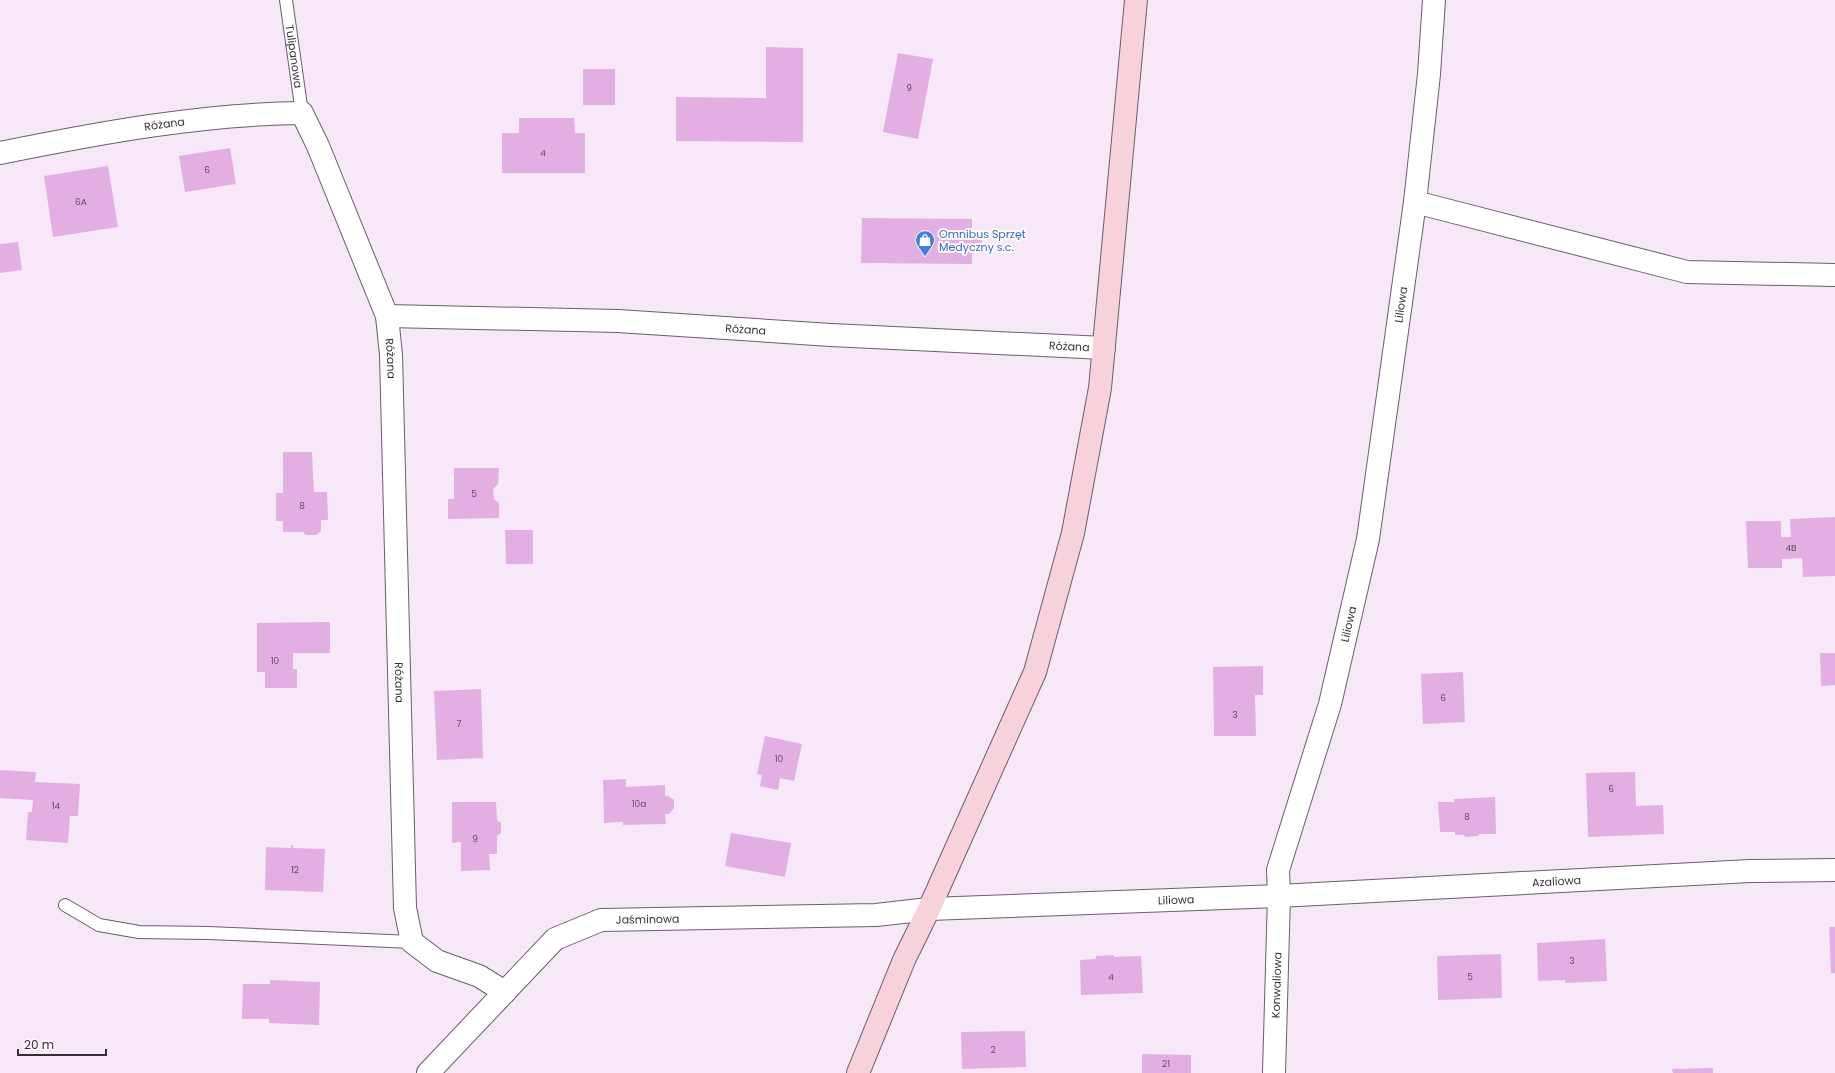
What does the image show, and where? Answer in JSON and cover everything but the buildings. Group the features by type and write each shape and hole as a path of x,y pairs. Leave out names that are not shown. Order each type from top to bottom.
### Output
{"street":[{"path":"858,1073 904,960 929,909 1035,672 1073,533 1100,388 1136,0"},
{"name":"Liliowa","path":"929,909 1278,896 1278,870 1330,704 1368,539 1415,202 1429,74 1434,0"},
{"name":"Różana","path":"0,153 85,137 195,120 249,115 302,113 318,146 387,316 391,355 405,908 412,942"},
{"path":"1415,202 1687,272 1835,275"},
{"name":"Różana","path":"387,316 618,321 831,335 1104,348"},
{"name":"Azaliowa","path":"1278,896 1750,871 1835,870"},
{"name":"Konwaliowa","path":"1274,1073 1278,896"},
{"name":"Jaśminowa","path":"428,1073 555,939 601,920 876,915 929,909"},
{"path":"412,942 437,961 479,976 505,992"}],"lane":[{"name":"Tulipanowa","path":"286,0 302,113"},
{"path":"65,905 99,925 139,932 208,933 412,942"}],"place":[{"name":"Omnibus Sprzęt Medyczny s.c.","path":"925,257"}]}
